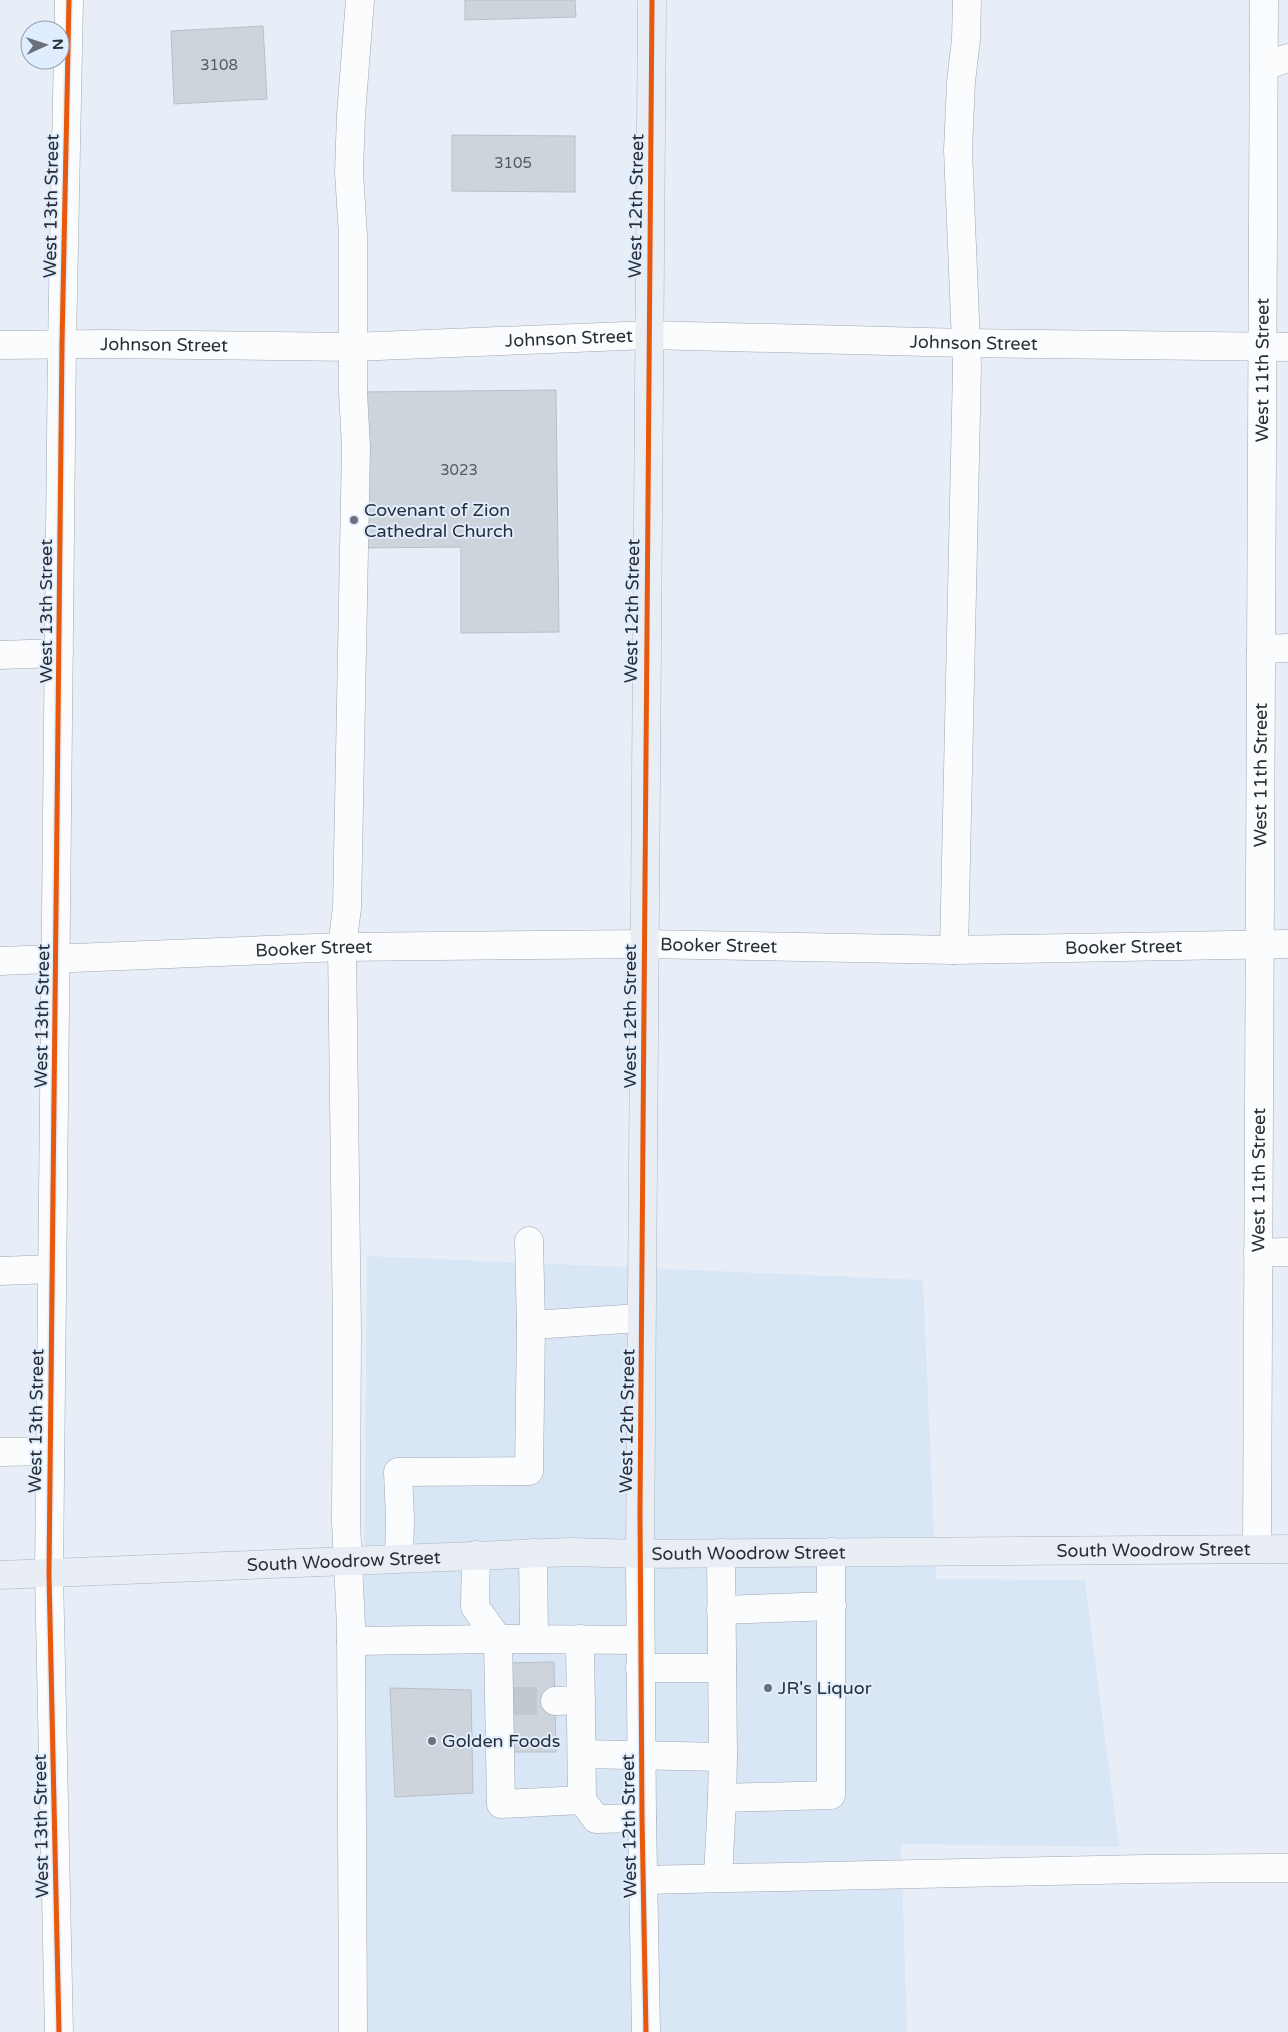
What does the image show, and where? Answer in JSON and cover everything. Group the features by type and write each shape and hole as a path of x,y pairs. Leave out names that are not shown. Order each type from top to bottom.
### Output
{"main road":[{"name":"West 12th Street","path":"640,1554 652,0"},
{"name":"South Woodrow Street","path":"0,1575 571,1552 640,1554 1288,1549"}],"street":[{"name":"West 13th Street","path":"59,2032 48,1574 62,345 69,0"},
{"path":"353,2032 351,1641 346,1560 347,1332 342,947 347,908 356,447 353,347 353,236 349,172 351,114 360,0"},
{"path":"954,950 967,367 958,150 960,82 966,39 967,0"},
{"name":"West 11th Street","path":"1257,1549 1261,649 1275,347 1276,62 1264,0"},
{"name":"Johnson Street","path":"0,345 353,347 649,335 965,343 1275,347"},
{"path":"1261,649 1288,648"},
{"path":"0,655 59,653"},
{"name":"Booker Street","path":"0,961 342,947 645,944 954,950 1288,944"},
{"path":"399,1558 398,1472 529,1471 531,1326 529,1241"},
{"path":"1258,1253 1288,1252"},
{"path":"0,1271 52,1269"},
{"path":"531,1326 642,1318"},
{"path":"0,1452 50,1451"},
{"path":"722,1798 831,1795 831,1552"},
{"path":"718,1878 723,1757 721,1553"},
{"path":"533,1554 534,1639"},
{"name":"West 12th Street","path":"640,1554 641,1756 646,2032"},
{"path":"476,1555 475,1607 498,1639 505,1701 501,1804 582,1800"},
{"path":"721,1610 832,1606"},
{"path":"580,1639 568,1700 582,1754 582,1800 596,1819 642,1818"},
{"path":"351,1641 640,1640"},
{"path":"640,1668 722,1668"},
{"path":"582,1754 723,1757"},
{"path":"643,1880 1133,1869 1288,1868"}],"shaded area":[{"path":"367,1256 923,1280 936,1579 1085,1580 1119,1847 901,1844 907,2032 360,2032"}],"building":[{"path":"465,0 575,0 576,17 465,20"},
{"path":"263,26 267,99 174,104 171,31"},
{"path":"452,135 575,136 575,192 452,191"},
{"path":"556,390 559,632 461,633 461,547 361,548 360,392"},
{"name":"Golden Foods","path":"554,1662 556,1752 511,1752 508,1663"},
{"name":"Golden Foods","path":"390,1688 471,1690 473,1793 395,1797"}],"tunnel":[{"path":"509,1701 555,1701"}],"cycle path":[{"path":"59,2032 49,1574 62,345 69,0"},
{"path":"646,2032 642,1818 640,1512 652,0"}],"place":[{"name":"Covenant of Zion Cathedral Church","path":"354,520"},
{"name":"JR's Liquor","path":"768,1688"},
{"name":"Golden Foods","path":"432,1741"}]}
